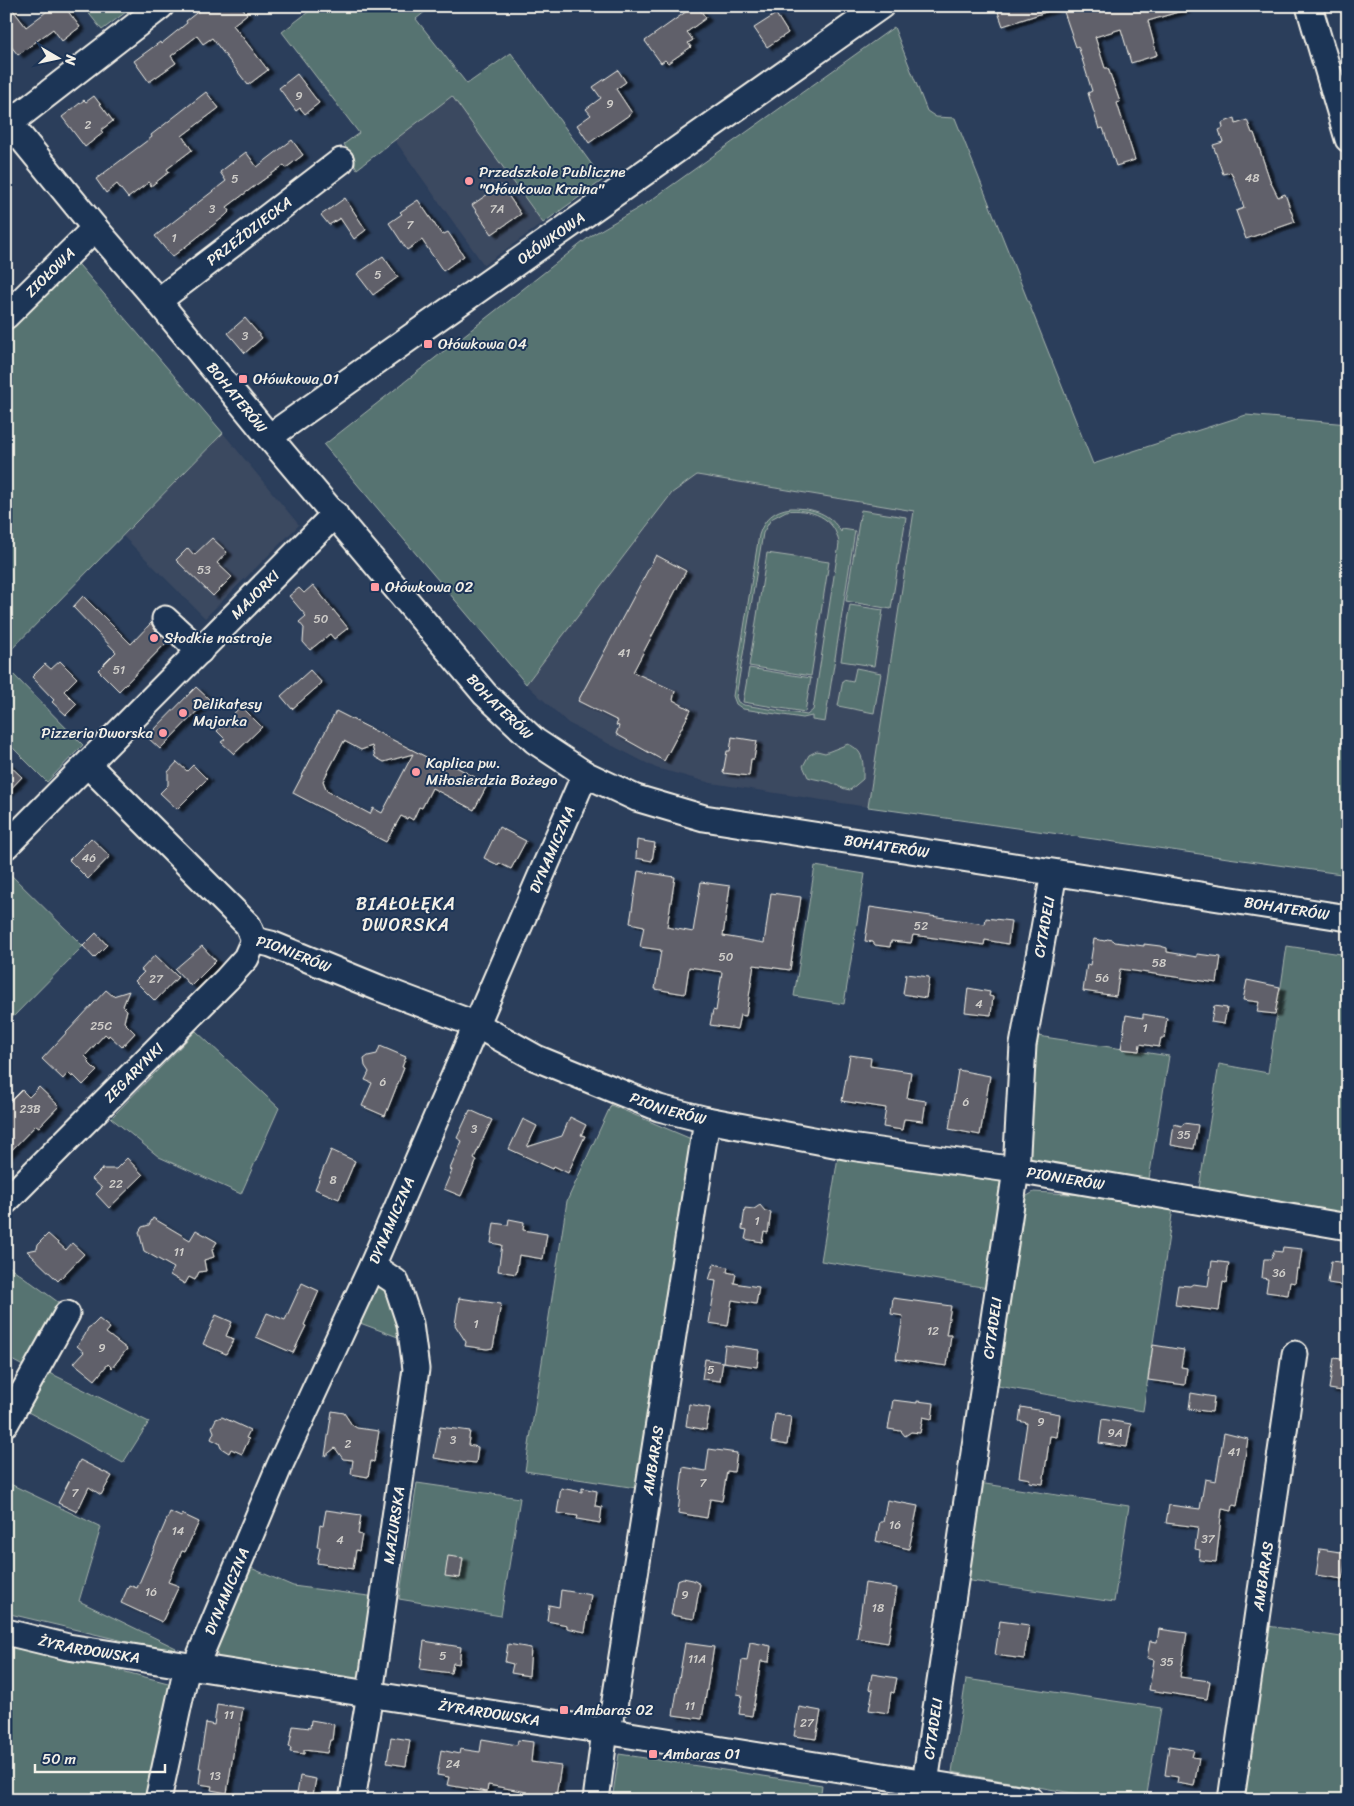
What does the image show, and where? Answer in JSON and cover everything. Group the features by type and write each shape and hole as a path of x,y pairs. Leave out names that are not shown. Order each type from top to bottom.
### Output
{"street":[{"path":"8,121 162,6"},
{"name":"OŁÓWKOWA","path":"269,437 882,6"},
{"path":"1308,6 1348,139"},
{"name":"BOHATERÓW","path":"8,121 95,228 485,694 535,741 585,774 636,798 704,818 1348,918"},
{"name":"PRZEŹDZIECKA","path":"158,301 341,161"},
{"name":"ZIOŁOWA","path":"6,316 95,228"},
{"name":"MAJORKI","path":"6,846 336,514"},
{"path":"165,619 200,651"},
{"name":"PIONIERÓW","path":"88,764 248,925 254,940 271,944 477,1025 536,1058 659,1108 707,1120 850,1147 1016,1170 1348,1227"},
{"name":"DYNAMICZNA","path":"158,1800 191,1666 279,1467 372,1266 585,774"},
{"name":"CYTADELI","path":"925,1783 1016,1170 1023,1045 1054,873"},
{"name":"ZEGARYNKI","path":"6,1201 227,979 246,958 254,940"},
{"name":"AMBARAS","path":"596,1800 605,1731 614,1707 707,1120"},
{"name":"MAZURSKA","path":"352,1800 370,1694 416,1369 410,1324 396,1282 372,1266"},
{"path":"6,1423 67,1314"},
{"name":"AMBARAS","path":"1232,1800 1295,1354"},
{"name":"ŻYRARDOWSKA","path":"6,1632 68,1647 1032,1800"}],"shaded area":[{"name":"Przedszkole Publiczne \"Ołówkowa Kraina\"","path":"452,96 543,223 484,265 394,139"},
{"path":"223,433 299,525 205,618 123,536"},
{"path":"697,475 914,511 868,807 711,783 656,768 568,723 526,684 672,493"}],"green space":[{"path":"83,6 134,6 102,30"},
{"path":"316,6 432,6 416,19 467,84 511,53 603,180 543,223 452,96 357,169 344,144 359,133 282,32"},
{"path":"894,27 927,111 936,117 955,118 1093,464 1246,415 1348,424 1348,875 868,807 914,511 697,475 672,493 526,684 324,445 592,235 647,203"},
{"path":"74,259 223,433 6,655 6,327"},
{"path":"799,508 814,511 832,520 841,532 842,529 855,531 825,722 812,720 812,716 803,718 743,709 736,704 733,696 759,535 764,524 771,516 785,509","holes":["795,510 813,513 827,521 833,527 839,544 813,710 807,715 744,705 738,702 736,697 763,533 771,519 786,511"]},
{"path":"861,510 906,517 891,609 846,601"},
{"path":"767,553 829,562 811,676 749,666"},
{"path":"850,605 883,610 874,666 841,661"},
{"path":"6,667 83,745 47,782 6,741"},
{"path":"749,668 811,678 805,712 743,702"},
{"path":"856,668 881,673 874,713 838,706 843,680 853,682"},
{"path":"848,744 858,750 862,758 863,768 863,779 850,790 830,782 808,777 803,766 809,755 817,751 825,753"},
{"path":"815,866 865,874 844,1004 794,996"},
{"path":"6,870 83,946 6,1024"},
{"path":"1287,946 1348,955 1348,1217 1198,1195 1219,1064 1268,1073"},
{"path":"196,1031 279,1108 241,1194 159,1157 111,1118"},
{"path":"1031,1035 1169,1056 1148,1185 1024,1165"},
{"path":"611,1105 696,1141 643,1489 525,1471 567,1201"},
{"path":"839,1151 1006,1178 988,1288 821,1261"},
{"path":"1034,1192 1086,1195 1173,1208 1143,1411 992,1385 1020,1200"},
{"path":"6,1264 58,1302 23,1366 6,1357"},
{"path":"377,1285 391,1296 406,1340 360,1323"},
{"path":"50,1373 149,1422 123,1463 28,1412"},
{"path":"6,1482 101,1527 79,1601 176,1648 174,1653 6,1613"},
{"path":"417,1483 520,1498 501,1616 399,1599"},
{"path":"979,1483 1129,1506 1114,1602 964,1580"},
{"path":"251,1568 293,1586 376,1597 364,1681 219,1659 216,1652"},
{"path":"1268,1626 1348,1638 1348,1800 1243,1800"},
{"path":"6,1641 172,1684 152,1800 6,1800"},
{"path":"966,1679 1161,1708 1146,1800 1112,1800 952,1772"},
{"path":"619,1754 822,1785 820,1800 612,1800"}],"building":[{"path":"6,6 10,6 26,27 54,6 64,6 80,27 62,41 53,29 18,55 6,40"},
{"path":"205,6 241,6 247,14 233,25 268,70 248,85 212,38 203,44 197,36 171,56 176,63 149,82 134,61 160,42 161,44"},
{"path":"694,6 697,6 706,18 687,32 693,40 688,43 691,47 668,63 665,60 661,63 645,41"},
{"path":"1015,6 1054,6 1055,9 1003,26 998,12"},
{"path":"1062,6 1184,6 1185,10 1148,21 1157,55 1131,63 1121,29 1095,37 1105,68 1108,68 1120,102 1117,103 1135,160 1116,166 1103,128 1099,129 1088,93 1092,91 1078,46 1076,47"},
{"path":"776,14 788,33 767,47 754,28"},
{"path":"618,70 626,82 616,89 632,113 589,143 577,125 591,115 586,109 601,98 593,87"},
{"path":"297,74 319,103 305,114 300,108 296,111 279,88"},
{"path":"206,92 219,108 182,136 192,150 167,169 169,172 151,186 149,182 128,198 117,184 106,193 96,179 152,137 151,135"},
{"path":"94,96 113,121 101,130 103,133 85,147 62,117 84,100 86,102"},
{"path":"1235,118 1236,124 1247,120 1252,133 1254,133 1271,183 1278,197 1285,194 1295,222 1246,239 1236,211 1244,208 1239,191 1231,172 1223,174 1213,145 1223,142 1219,130 1223,128 1222,123"},
{"path":"292,140 303,155 286,168 284,165 227,207 230,211 225,216 172,257 155,236 226,181 220,172 246,152 257,167"},
{"name":"Przedszkole Publiczne \"Ołówkowa Kraina\"","path":"501,185 521,214 492,234 472,205"},
{"path":"345,198 366,230 354,239 340,218 329,225 321,215"},
{"path":"418,200 442,235 448,232 464,256 443,271 422,240 407,250 389,223 402,214 400,212"},
{"path":"383,256 398,277 373,295 357,274"},
{"path":"245,318 262,338 245,353 228,333"},
{"path":"212,538 227,552 217,563 232,577 213,596 176,560 188,548 194,555"},
{"path":"656,555 686,571 633,672 675,691 673,700 691,710 664,761 616,734 619,726 616,725 618,721 578,701"},
{"path":"313,585 348,628 334,639 330,634 310,650 303,642 304,628 299,622 306,616 289,596 299,588 304,593"},
{"path":"83,596 131,644 151,623 155,630 168,641 119,691 98,670 116,652 73,607"},
{"path":"60,661 77,678 64,691 77,704 66,715 52,702 54,700 32,677 45,664 51,669"},
{"path":"310,670 322,683 292,709 281,696"},
{"path":"196,687 209,699 160,749 147,737"},
{"path":"241,706 262,727 234,754 221,742 225,739 217,731"},
{"path":"336,711 442,765 445,761 488,784 474,810 432,788 422,808 419,807 413,820 401,816 386,842 293,793","holes":["344,741 361,750 372,746 375,757 384,762 413,754 382,813 373,808 370,814 327,791 323,781"]},
{"path":"732,737 757,741 754,759 751,759 749,776 723,773"},
{"path":"6,762 22,777 6,794"},
{"path":"177,762 187,771 193,765 207,779 177,809 160,793 168,785 168,772"},
{"path":"499,827 526,841 511,869 484,858"},
{"path":"91,838 110,856 88,879 69,860"},
{"path":"637,840 655,843 652,861 636,858"},
{"path":"638,871 675,877 667,927 693,932 701,882 730,886 723,936 764,943 771,893 801,897 790,970 754,965 746,1016 740,1015 737,1029 710,1025 713,1010 716,1011 722,972 689,967 685,994 655,989 661,950 640,947 644,926 630,923"},
{"path":"870,907 985,924 986,918 1011,921 1008,944 985,940 984,945 913,935 911,943 891,941 890,947 875,945 873,942 865,941"},
{"path":"96,933 107,945 94,958 83,946"},
{"path":"1094,939 1105,941 1107,939 1144,946 1144,944 1160,946 1167,948 1167,952 1197,957 1197,954 1221,957 1217,983 1120,969 1116,996 1083,991 1087,964 1090,965"},
{"path":"202,946 216,961 191,986 175,969"},
{"path":"155,955 178,977 155,1001 135,981 144,972 141,970"},
{"path":"906,974 929,977 926,998 903,994"},
{"path":"1247,980 1280,987 1275,1014 1257,1012 1259,1002 1243,1000"},
{"path":"968,988 990,992 989,996 993,997 991,1015 965,1012"},
{"path":"106,990 113,996 129,991 123,1006 127,1010 124,1022 135,1033 122,1047 109,1035 108,1037 105,1034 85,1056 89,1060 87,1061 97,1071 83,1085 73,1075 72,1077 68,1073 63,1079 42,1059"},
{"path":"1214,1006 1227,1008 1224,1024 1211,1022"},
{"path":"1143,1014 1167,1018 1164,1038 1161,1038 1159,1047 1140,1044 1139,1051 1121,1049 1126,1015 1143,1018"},
{"path":"380,1046 406,1057 402,1067 404,1068 385,1116 362,1106 372,1083 365,1080 369,1072 365,1066 364,1059 377,1054"},
{"path":"850,1055 871,1058 870,1066 911,1072 907,1098 926,1101 923,1121 904,1119 902,1130 883,1127 886,1108 842,1101"},
{"path":"958,1070 990,1076 980,1135 949,1129"},
{"path":"39,1087 59,1106 39,1127 36,1125 6,1156 6,1106 22,1090 29,1097"},
{"path":"470,1110 492,1120 474,1158 477,1160 461,1196 444,1189 462,1141 457,1138"},
{"path":"570,1117 586,1125 581,1135 585,1136 568,1173 554,1166 553,1169 509,1149 523,1119 537,1126 527,1147 562,1136"},
{"path":"1184,1123 1198,1125 1194,1149 1171,1145 1174,1124 1182,1126"},
{"path":"331,1150 355,1161 339,1199 315,1189"},
{"path":"127,1158 143,1175 109,1208 96,1194 102,1188 92,1179 102,1169 116,1169"},
{"path":"760,1205 765,1211 771,1212 768,1233 764,1232 762,1242 745,1239 747,1230 742,1229 745,1208 754,1209"},
{"path":"153,1218 190,1240 196,1230 217,1242 212,1250 214,1257 204,1260 206,1271 199,1272 195,1280 189,1277 185,1284 170,1275 174,1268 144,1251 139,1232 142,1227 149,1225"},
{"path":"509,1219 524,1222 523,1230 547,1234 543,1259 519,1255 516,1274 498,1271 502,1245 491,1243 494,1223 508,1225"},
{"path":"48,1234 66,1250 72,1243 84,1254 58,1281 27,1251 37,1249 38,1244"},
{"path":"1283,1247 1302,1249 1295,1283 1290,1282 1288,1295 1266,1292 1268,1279 1262,1278 1264,1259 1271,1259 1274,1251 1282,1252"},
{"path":"1212,1261 1229,1263 1226,1283 1223,1282 1219,1311 1175,1305 1178,1285 1208,1286"},
{"path":"1331,1261 1348,1263 1348,1286 1328,1283"},
{"path":"714,1264 728,1267 727,1272 736,1274 734,1283 759,1287 756,1304 732,1300 728,1326 709,1323 716,1281 709,1280"},
{"path":"302,1283 319,1291 304,1325 306,1326 293,1353 256,1337 267,1313 285,1320"},
{"path":"459,1298 501,1304 493,1348 465,1346 466,1342 455,1325"},
{"path":"893,1298 951,1306 946,1335 951,1335 947,1366 896,1359 903,1316 891,1314"},
{"path":"216,1315 232,1322 226,1336 234,1339 226,1354 203,1344"},
{"path":"99,1319 110,1328 106,1333 127,1349 112,1368 108,1364 95,1380 74,1363 84,1352 77,1346 88,1328"},
{"path":"725,1345 759,1350 757,1367 723,1362"},
{"path":"1153,1345 1184,1350 1181,1367 1187,1368 1185,1385 1148,1380"},
{"path":"1334,1358 1348,1360 1348,1392 1329,1389"},
{"path":"705,1359 723,1362 720,1381 702,1379"},
{"path":"1191,1393 1214,1397 1212,1412 1189,1409"},
{"path":"893,1400 934,1403 932,1419 923,1417 920,1433 911,1432 905,1436 901,1431 888,1429"},
{"path":"689,1404 710,1408 706,1430 686,1426"},
{"path":"1021,1407 1060,1414 1057,1437 1050,1436 1043,1484 1029,1482 1030,1479 1019,1477 1027,1423 1019,1421"},
{"path":"332,1411 344,1413 352,1425 357,1428 379,1431 374,1462 371,1461 368,1477 351,1474 353,1460 343,1459 335,1448 325,1456"},
{"path":"775,1414 791,1417 787,1445 771,1442"},
{"path":"222,1417 250,1430 246,1438 249,1439 242,1454 231,1449 229,1453 221,1448 219,1443 211,1439 214,1432 212,1427 216,1419"},
{"path":"1102,1419 1131,1424 1127,1447 1099,1443"},
{"path":"440,1427 470,1431 468,1445 478,1447 476,1463 434,1458"},
{"path":"1224,1433 1248,1439 1237,1506 1233,1505 1232,1511 1222,1509 1216,1562 1199,1560 1200,1550 1195,1549 1198,1527 1166,1523 1169,1505 1200,1509 1205,1479 1216,1481"},
{"path":"709,1449 737,1453 734,1472 727,1471 722,1501 710,1499 707,1518 678,1513 683,1467 706,1471"},
{"path":"80,1460 112,1476 101,1495 89,1487 77,1512 58,1503"},
{"path":"561,1488 582,1492 582,1488 597,1491 595,1506 602,1507 600,1523 577,1519 578,1516 557,1513"},
{"path":"887,1500 918,1506 909,1549 876,1541 880,1522 883,1522"},
{"path":"326,1510 361,1515 358,1534 362,1535 359,1551 356,1550 353,1569 317,1563 320,1547 317,1547 320,1525 323,1526"},
{"path":"170,1512 181,1517 182,1514 199,1522 185,1552 182,1551 168,1582 179,1586 162,1622 121,1603 129,1585 137,1588"},
{"path":"1320,1549 1347,1553 1342,1579 1316,1575"},
{"path":"448,1556 463,1558 460,1578 445,1576"},
{"path":"683,1578 700,1584 694,1619 671,1615 677,1580"},
{"path":"865,1583 897,1588 888,1643 857,1638"},
{"path":"561,1590 591,1595 585,1632 567,1628 567,1625 547,1621 549,1605 559,1607"},
{"path":"1000,1621 1029,1625 1024,1659 995,1655"},
{"path":"1159,1629 1187,1633 1180,1677 1210,1681 1207,1699 1149,1690 1154,1660 1147,1658 1150,1641 1157,1642"},
{"path":"424,1641 461,1647 459,1664 453,1663 451,1673 420,1669"},
{"path":"750,1642 771,1646 769,1662 761,1661 752,1716 739,1714 742,1695 737,1694 742,1660 747,1661"},
{"path":"685,1643 714,1647 702,1719 673,1715"},
{"path":"508,1644 531,1648 529,1676 511,1673 513,1664 505,1662"},
{"path":"872,1674 897,1678 894,1693 891,1692 888,1713 869,1710 873,1690 869,1689"},
{"path":"217,1704 243,1708 238,1737 236,1736 227,1793 211,1790 212,1786 199,1784 201,1768 199,1768 206,1723 214,1725"},
{"path":"799,1707 821,1711 816,1739 794,1736"},
{"path":"311,1720 334,1724 332,1740 330,1740 327,1753 304,1750 304,1754 290,1752 291,1748 289,1747 293,1726 310,1728"},
{"path":"391,1737 410,1740 406,1766 387,1763"},
{"path":"482,1739 517,1745 518,1740 533,1742 531,1762 561,1766 556,1796 552,1796 551,1800 526,1800 527,1792 488,1785 487,1792 447,1785 449,1777 437,1775 441,1750 459,1754 460,1749 480,1752"},
{"path":"1169,1746 1194,1750 1192,1757 1199,1758 1194,1786 1177,1783 1178,1777 1165,1775"},
{"path":"300,1776 316,1779 312,1800 296,1800"}],"place":[{"name":"Przedszkole Publiczne \"Ołówkowa Kraina\"","path":"469,181"},
{"name":"Ołówkowa 04","path":"428,344"},
{"name":"Ołówkowa 01","path":"243,379"},
{"name":"Ołówkowa 02","path":"375,587"},
{"name":"Słodkie nastroje","path":"154,638"},
{"name":"Delikatesy Majorka","path":"183,713"},
{"name":"Pizzeria Dworska","path":"163,733"},
{"name":"Kaplica pw. Miłosierdzia Bożego","path":"416,772"},
{"name":"Ambaras 02","path":"564,1710"},
{"name":"Ambaras 01","path":"653,1754"}],"district":[{"name":"BIAŁOŁĘKA DWORSKA","path":"406,914"}]}
